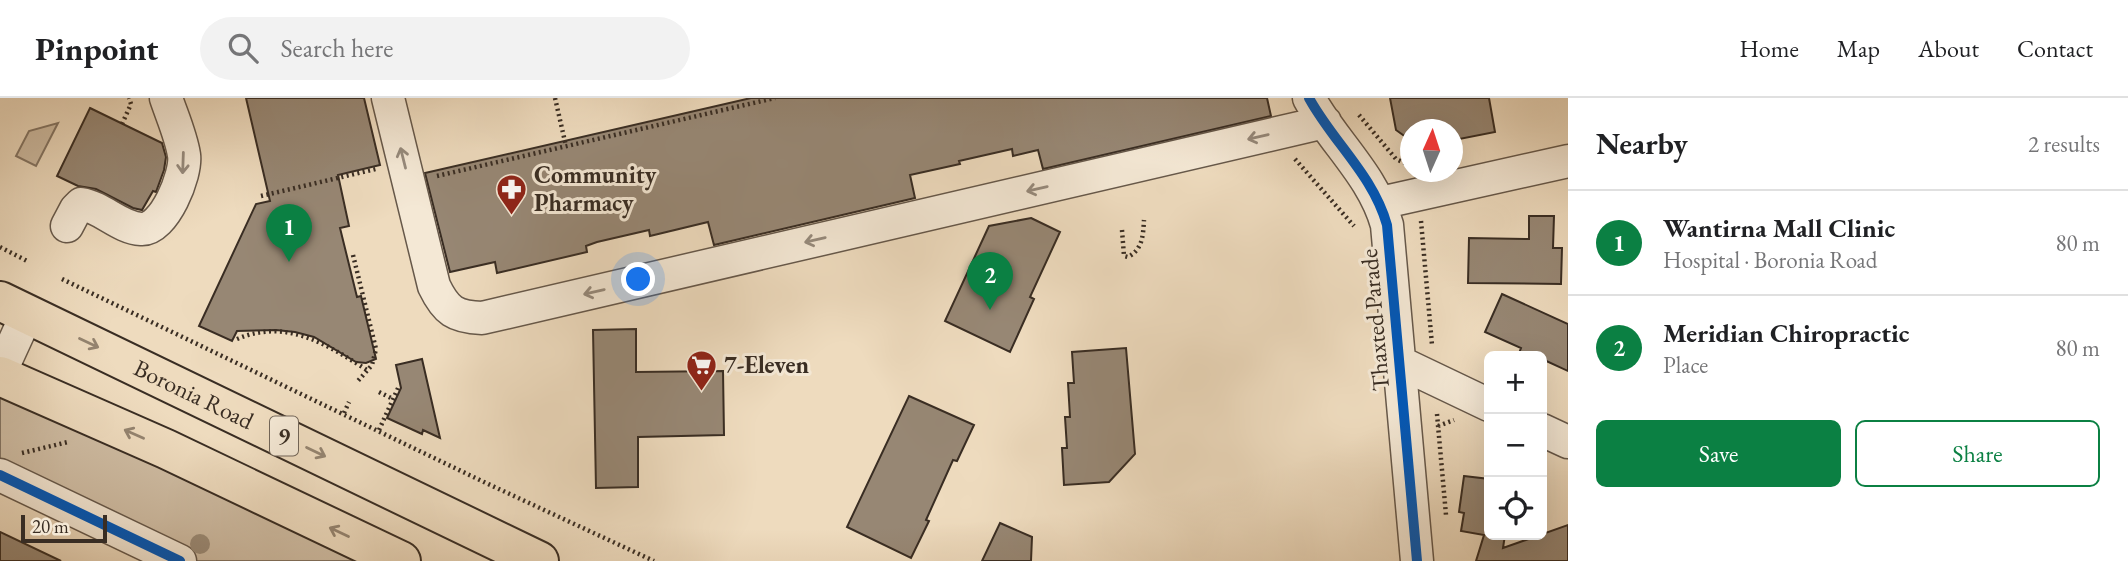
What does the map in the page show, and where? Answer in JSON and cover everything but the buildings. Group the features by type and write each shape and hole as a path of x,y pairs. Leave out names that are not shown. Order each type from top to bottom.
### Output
{"main road":[{"name":"Boronia Road","path":"13,308 539,561"},
{"path":"0,374 166,449 401,561"}],"street":[{"path":"67,226 81,204 138,229 154,227 160,221 181,179 185,164 166,98"},
{"path":"388,98 434,286 449,310 465,317 482,318 1279,132 1317,110"},
{"name":"Thaxted Parade","path":"1317,110 1366,177 1380,203 1389,238 1417,561"},
{"path":"1380,203 1568,161"},
{"path":"0,374 13,308"},
{"path":"1401,363 1484,403"},
{"path":"1547,432 1568,442"},
{"path":"5,465 180,561"}],"path":[{"path":"122,124 131,104 129,98"},
{"path":"555,98 566,146"},
{"path":"736,98 738,107"},
{"path":"436,176 775,98"},
{"path":"1354,108 1400,162"},
{"path":"1279,132 1282,145 1359,233"},
{"path":"261,196 383,166"},
{"path":"1122,230 1124,256 1128,257 1135,254 1140,246 1144,220"},
{"path":"1421,222 1432,345"},
{"path":"0,247 29,262"},
{"path":"353,255 376,349 375,359 357,382"},
{"path":"62,279 654,561"},
{"path":"237,340 263,331 304,336 328,346 367,370"},
{"path":"379,430 398,386"},
{"path":"379,393 393,399"},
{"path":"344,413 349,402"},
{"path":"1437,414 1446,520"},
{"path":"5,465 73,441"}],"shaded area":[{"path":"58,123 36,166 16,156 29,131"},
{"path":"0,376 401,561 180,561 0,475"}],"cycle path":[{"path":"1309,98 1372,190 1387,225 1417,561"},
{"path":"0,475 180,561"}],"place":[{"name":"Community Pharmacy","path":"511,216"},
{"name":"Wantirna Mall Clinic","path":"289,262"},
{"name":"Meridian Chiropractic","path":"990,310"},
{"name":"7-Eleven","path":"701,392"}]}
